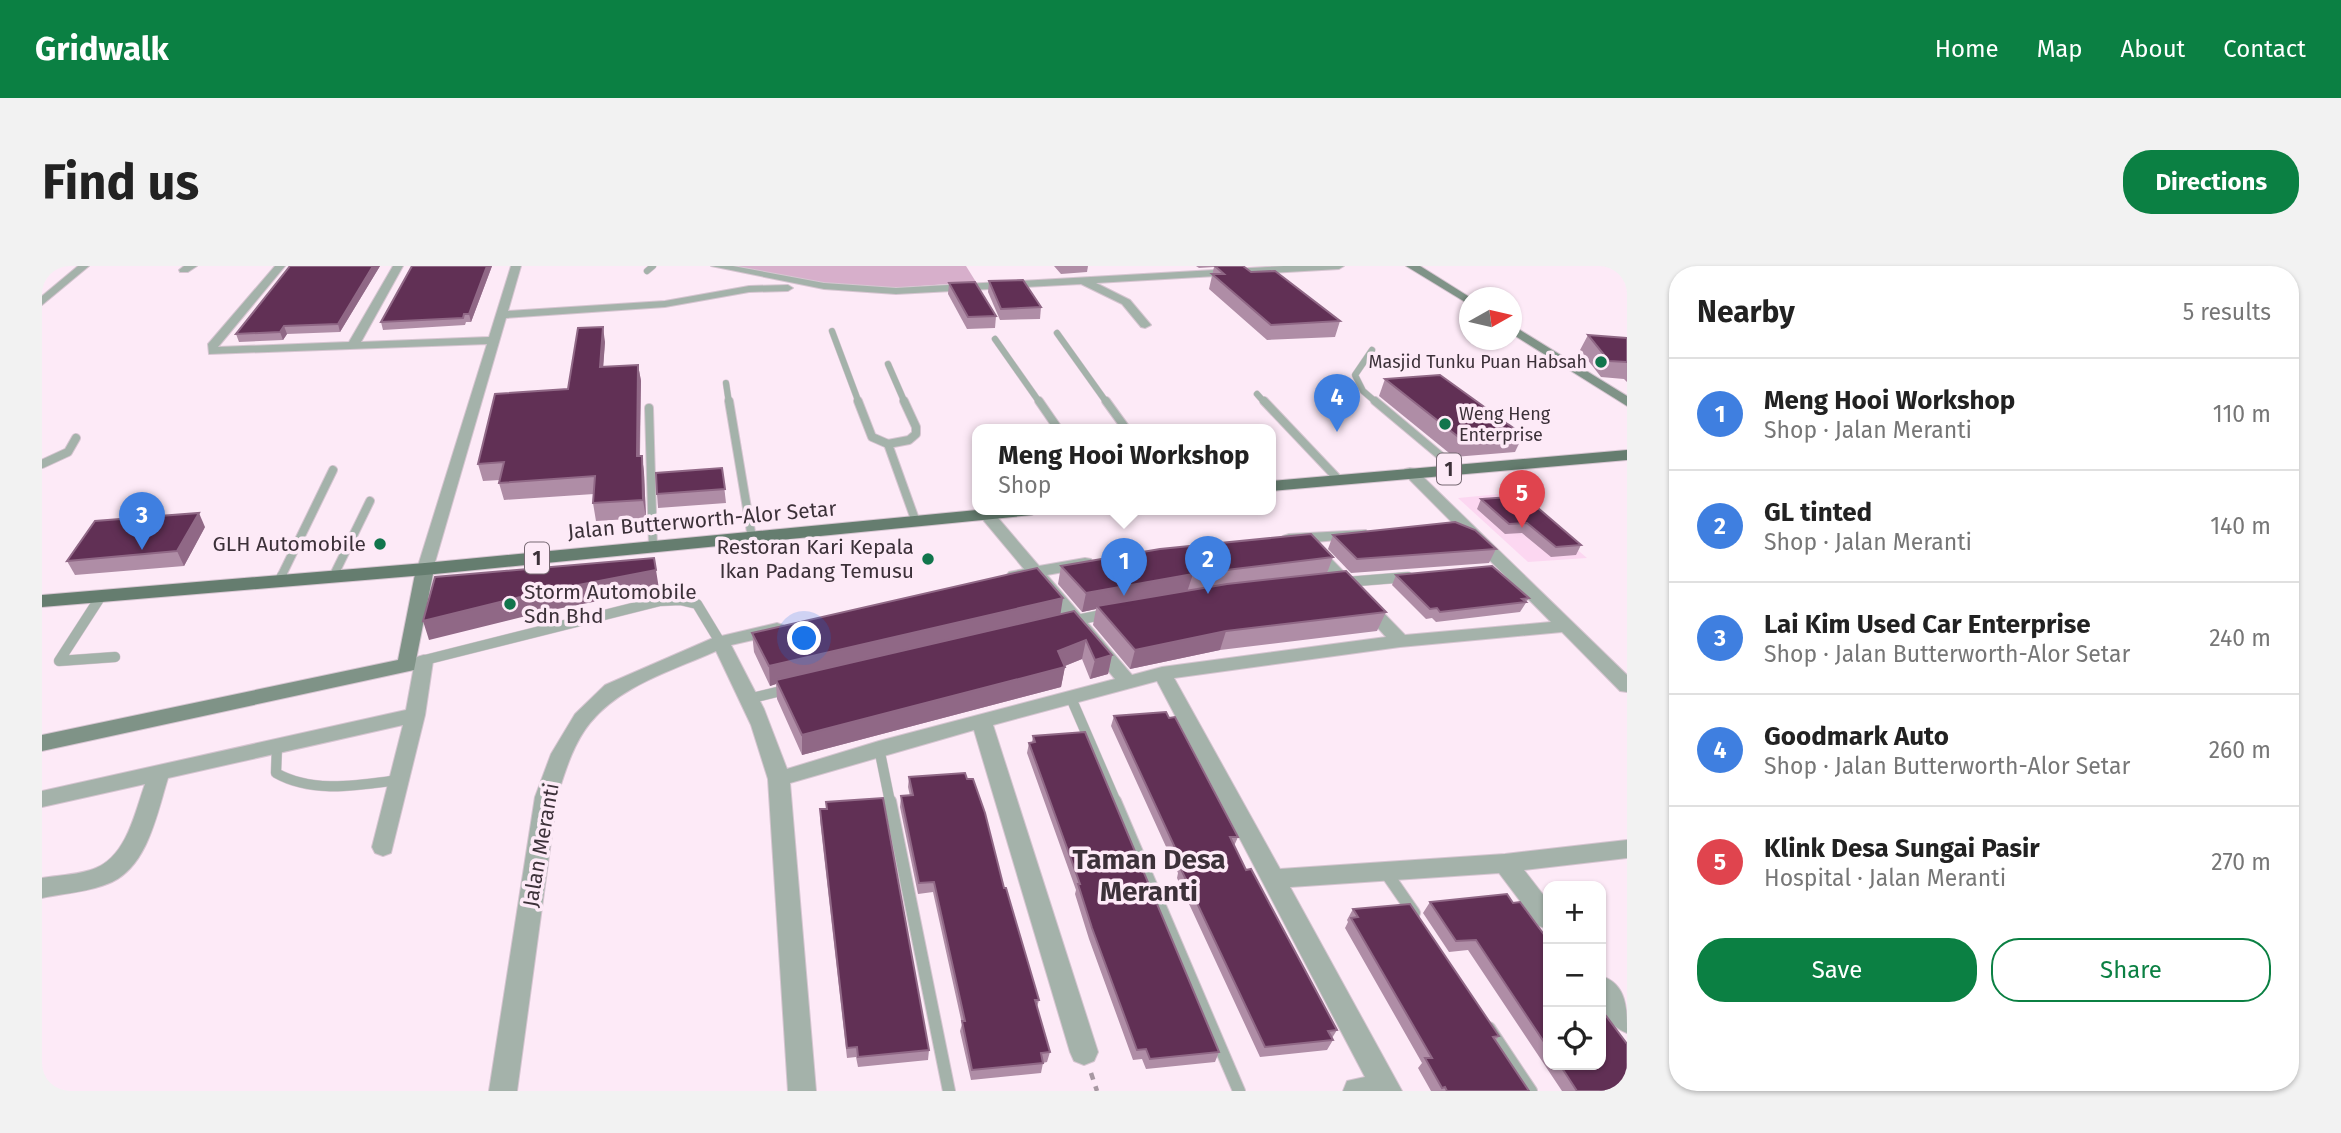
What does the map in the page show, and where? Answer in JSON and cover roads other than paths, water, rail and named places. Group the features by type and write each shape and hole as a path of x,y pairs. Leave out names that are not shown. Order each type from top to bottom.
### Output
{"main road":[{"name":"1","path":"1276,485 1455,468 1625,457"},
{"name":"Jalan Butterworth-Alor Setar","path":"42,601 425,569 979,515"}],"street":[{"path":"42,302 84,266"},
{"path":"280,266 212,347 213,351 494,340"},
{"path":"353,346 398,266"},
{"path":"383,847 415,715 416,663 425,569 516,266"},
{"path":"716,266 824,286"},
{"path":"1095,266 1106,278"},
{"path":"502,315 665,304 749,289 824,286 896,291 1106,278 1188,269 1339,266"},
{"path":"1412,266 1459,296"},
{"path":"1081,279 1126,302 1145,325"},
{"path":"1522,336 1627,402"},
{"path":"1410,472 1462,524 1500,568 1566,626 1627,686"},
{"path":"989,515 1035,571 1070,621 1127,681"},
{"path":"1436,526 1462,524"},
{"path":"1278,541 1383,531"},
{"path":"1305,538 1340,583 1400,641"},
{"path":"996,580 1100,561"},
{"name":"Jalan Meranti","path":"503,1091 547,797 561,754 582,719 612,690 720,642 799,625"},
{"path":"779,779 879,748 1161,673 1400,641 1566,626"},
{"path":"720,642 752,698 768,739 779,779 802,1091"},
{"path":"42,743 416,663"},
{"path":"1161,673 1387,1089 1357,1091"},
{"path":"42,799 415,715"},
{"path":"981,720 1084,1052"},
{"path":"45,892 103,876 117,868 131,853 159,773"},
{"path":"1271,879 1505,863 1627,849"},
{"path":"1505,863 1543,912"},
{"path":"1606,994 1627,1021"}],"lane":[{"path":"647,271 653,266"},
{"path":"978,286 984,297"},
{"path":"832,331 872,437 888,444 909,440 916,434 916,427 888,364"},
{"path":"1056,333 1123,424"},
{"path":"995,339 1055,424"},
{"path":"1372,350 1356,374 1363,391 1455,468"},
{"path":"726,383 752,538"},
{"path":"1257,394 1338,479"},
{"path":"649,408 653,547"},
{"path":"42,464 70,450 76,444 76,438"},
{"path":"888,444 916,522"},
{"path":"279,582 333,470"},
{"path":"333,577 370,501"},
{"path":"1340,583 1413,576"},
{"path":"102,596 59,661 115,657"},
{"path":"416,663 660,601 680,600 697,604 720,642"},
{"path":"1070,621 1115,613"},
{"path":"752,698 806,685"},
{"path":"1071,698 1239,1091"},
{"path":"277,746 276,773 286,780 300,784 332,785 399,780"},
{"path":"879,748 948,1091"},
{"path":"1385,870 1423,928"},
{"path":"1485,1021 1531,1091"}],"place":[{"name":"Masjid Tunku Puan Habsah","path":"1601,362"},
{"name":"Weng Heng Enterprise","path":"1445,424"},
{"name":"Goodmark Auto","path":"1337,432"},
{"name":"Klink Desa Sungai Pasir","path":"1522,528"},
{"name":"GLH Automobile","path":"380,544"},
{"name":"Lai Kim Used Car Enterprise","path":"142,550"},
{"name":"Restoran Kari Kepala Ikan Padang Temusu","path":"928,559"},
{"name":"GL tinted","path":"1208,594"},
{"name":"Meng Hooi Workshop","path":"1124,596"},
{"name":"Storm Automobile Sdn Bhd","path":"510,604"}],"district":[{"name":"Taman Desa Meranti","path":"1149,875"}]}
